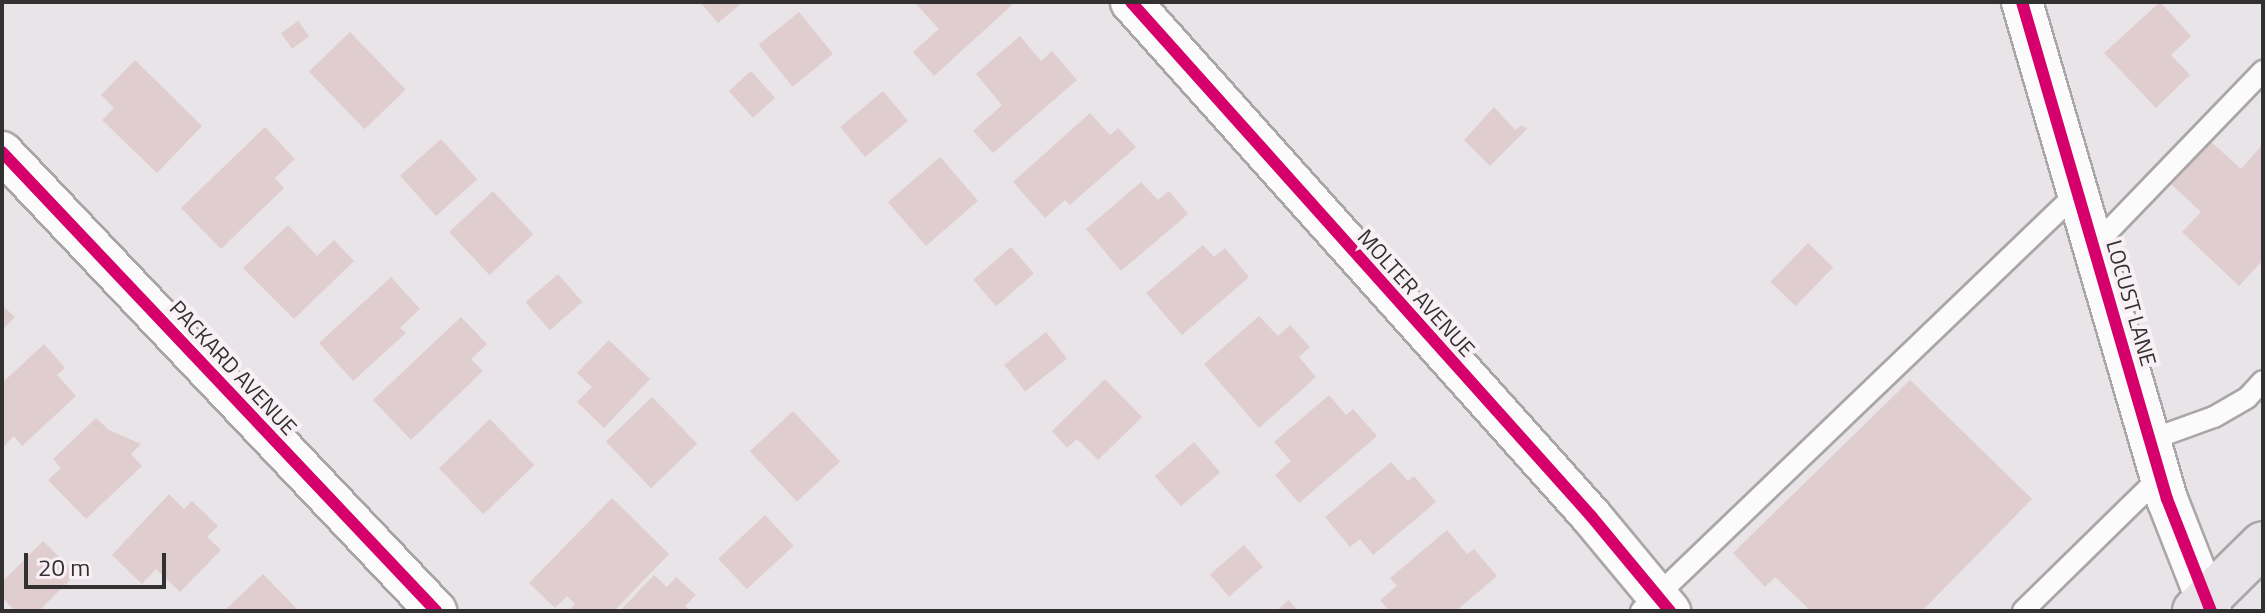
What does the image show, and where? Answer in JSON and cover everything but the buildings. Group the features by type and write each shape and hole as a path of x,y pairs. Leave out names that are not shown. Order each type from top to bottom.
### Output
{"main road":[{"path":"2205,607 2263,544"}],"street":[{"name":"MOLTER AVENUE","path":"1131,2 1591,516 1656,606"},
{"name":"LOCUST LANE","path":"2022,2 2155,458 2205,607"},
{"name":"PACKARD AVENUE","path":"2,152 436,611"}],"lane":[{"path":"2093,247 2263,71"},
{"path":"1656,606 2078,192"},
{"path":"2023,611 2155,458 2247,398 2263,381"}],"cycle path":[{"path":"1131,2 1591,516 1670,611"},
{"path":"2022,2 2167,499 2211,611"},
{"path":"2,152 436,611"}]}
